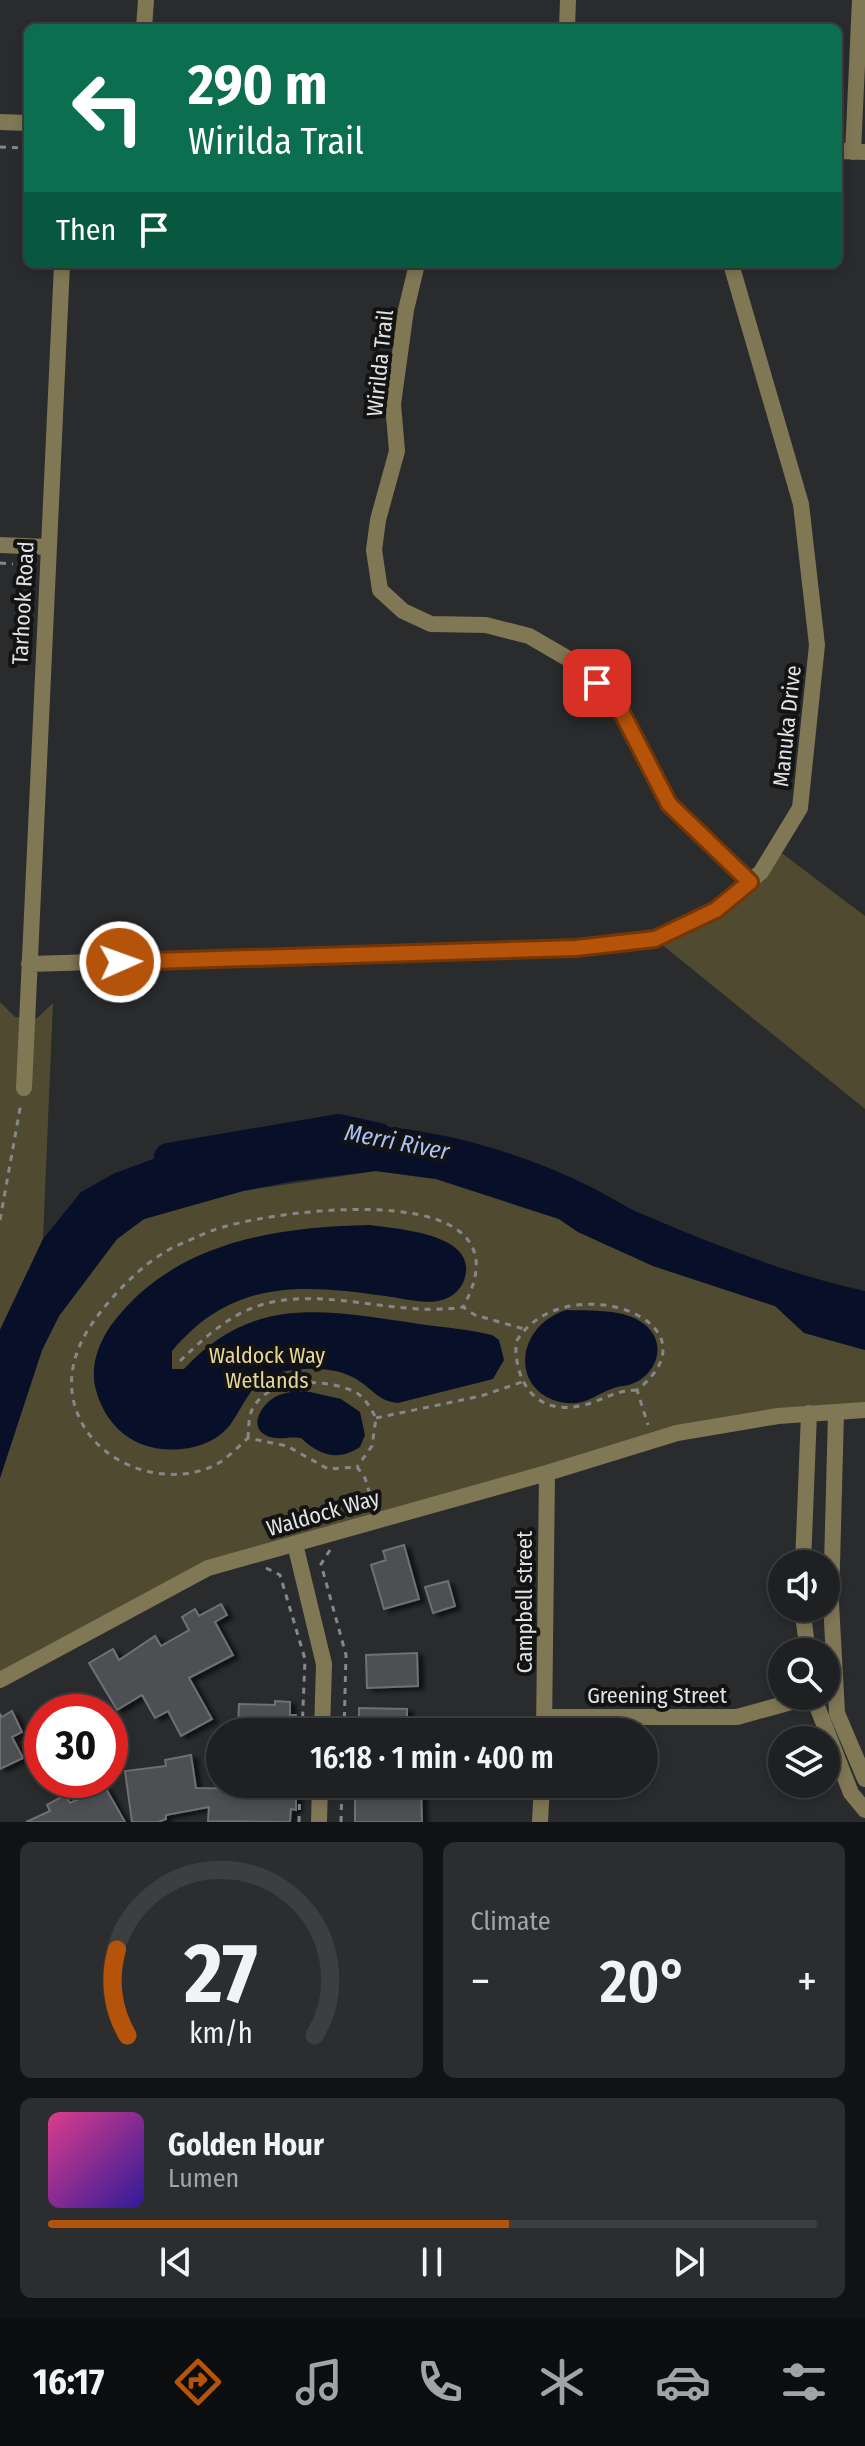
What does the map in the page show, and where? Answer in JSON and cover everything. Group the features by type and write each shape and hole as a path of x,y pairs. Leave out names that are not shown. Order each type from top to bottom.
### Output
{"street":[{"path":"144,24 146,0"},
{"path":"567,24 568,0"},
{"path":"852,152 860,0"},
{"path":"0,122 24,123"},
{"name":"Tarhook Road","path":"24,1088 62,268"},
{"name":"Wirilda Trail","path":"416,268 406,310 393,404 397,451 378,520 374,550 380,590 403,611 431,624 500,629 529,636 567,658 620,709 669,804 750,882"},
{"name":"Manuka Drive","path":"29,964 576,948 655,939 716,910 761,872 800,808 817,645 801,504 732,268"},
{"path":"0,545 47,547"},
{"name":"Waldock Way","path":"0,1680 208,1568 547,1473 677,1433 809,1413 865,1410"},
{"path":"804,1550 809,1413"},
{"path":"831,1638 836,1413"},
{"name":"Campbell street","path":"544,1718 547,1473"},
{"path":"295,1544 324,1664 322,1718"},
{"name":"Greening Street","path":"658,1720 737,1717 768,1708"},
{"path":"818,1710 851,1793 865,1810"},
{"path":"836,1710 865,1779"},
{"path":"319,1822 320,1798"},
{"path":"540,1822 541,1798"}],"path":[{"path":"0,147 24,148"},
{"path":"0,563 13,564"},
{"path":"0,1220 24,1088"},
{"path":"357,1467 372,1446 376,1418 369,1404 349,1391 315,1384 286,1386 261,1396 252,1409 248,1438 216,1464 190,1473 163,1475 141,1471 118,1459 84,1427 76,1410 70,1388 80,1341 121,1288 173,1248 227,1226 346,1208 439,1218 468,1243 474,1258 475,1276 463,1307"},
{"path":"180,1361 220,1326 245,1311 302,1298 420,1311 463,1307 475,1315 524,1329"},
{"path":"569,1305 620,1308 646,1317 655,1327 663,1352 655,1374 637,1390 620,1391 583,1405 568,1407 537,1398 522,1382 515,1360 516,1342 524,1329 537,1317 569,1305"},
{"path":"376,1418 481,1396 522,1382"},
{"path":"637,1390 653,1440"},
{"path":"248,1438 287,1446 328,1469 357,1467"},
{"path":"357,1467 365,1478 377,1521"},
{"path":"343,1546 328,1551 321,1564 346,1655 344,1718"},
{"path":"266,1568 280,1575 305,1659 303,1718"},
{"path":"299,1822 300,1798"},
{"path":"341,1822 342,1798"}],"green space":[{"path":"775,848 865,916 865,1109 655,939 716,910"},
{"path":"0,1002 15,1017 37,1018 53,1003 43,1239 0,1330"},
{"name":"Waldock Way Wetlands","path":"376,1171 436,1179 559,1219 578,1232 653,1266 775,1306 818,1337 865,1350 865,1410 677,1433 208,1568 0,1680 0,1478 42,1350 59,1316 117,1239 144,1219 243,1191"}],"water":[{"path":"378,1126 434,1134 515,1155 727,1249 810,1277 865,1291 865,1350 804,1333 775,1306 653,1266 578,1232 559,1219 436,1179 376,1171 294,1181 243,1191 144,1219 117,1239 59,1316 42,1350 0,1478 0,1330 43,1239 81,1192 115,1173 167,1154 215,1150 295,1133"},
{"path":"369,1225 414,1232 447,1242 459,1251 465,1262 465,1277 460,1288 448,1298 431,1302 325,1289 270,1292 244,1299 219,1310 195,1327 172,1351 172,1369 184,1369 209,1346 235,1329 261,1319 315,1312 375,1317 492,1335 499,1340 504,1360 493,1379 398,1403 382,1398 354,1378 336,1371 286,1371 259,1383 232,1422 215,1438 204,1444 180,1449 144,1445 126,1436 112,1422 95,1386 95,1359 101,1342 116,1319 141,1293 168,1272 198,1256 264,1235"},
{"path":"566,1310 617,1313 644,1324 656,1342 657,1352 650,1370 634,1383 616,1387 582,1402 566,1403 548,1397 535,1387 527,1375 525,1360 528,1345 548,1319"},
{"path":"298,1391 341,1399 360,1412 365,1435 360,1447 344,1454 329,1454 315,1449 301,1438 270,1437 258,1428 262,1409 273,1398"}],"building":[{"path":"404,1545 419,1599 384,1609 371,1565 386,1560 383,1551"},
{"path":"448,1581 455,1606 433,1613 425,1587"},
{"path":"221,1604 227,1615 215,1622 233,1655 189,1678 211,1718 206,1718 206,1722 181,1736 168,1711 155,1718 142,1695 128,1703 128,1694 107,1694 89,1663 113,1649 119,1660 155,1636 161,1646 189,1630 182,1617 195,1609 199,1616"},
{"path":"417,1653 418,1686 367,1688 366,1655"},
{"path":"275,1701 290,1702 290,1715 296,1715 296,1718 238,1718 239,1704 275,1705"},
{"path":"359,1708 407,1709 407,1718 359,1718"},
{"path":"12,1711 22,1732 12,1737 23,1758 0,1769 0,1714 2,1717"},
{"path":"191,1755 196,1788 206,1788 206,1798 296,1798 296,1810 291,1809 290,1822 208,1821 209,1807 166,1815 166,1819 158,1822 132,1822 128,1771 166,1766 165,1760"},
{"path":"60,1798 67,1798 70,1803 81,1798 111,1798 125,1822 26,1822 50,1811 47,1805"},
{"path":"355,1798 421,1798 422,1822 355,1822"}],"waterway":[{"name":"Merri River","path":"168,1157 338,1128 379,1137"}],"route":[{"path":"120,962 576,948 655,939 716,910 750,882 694,832 669,804 620,709 597,683"}]}
